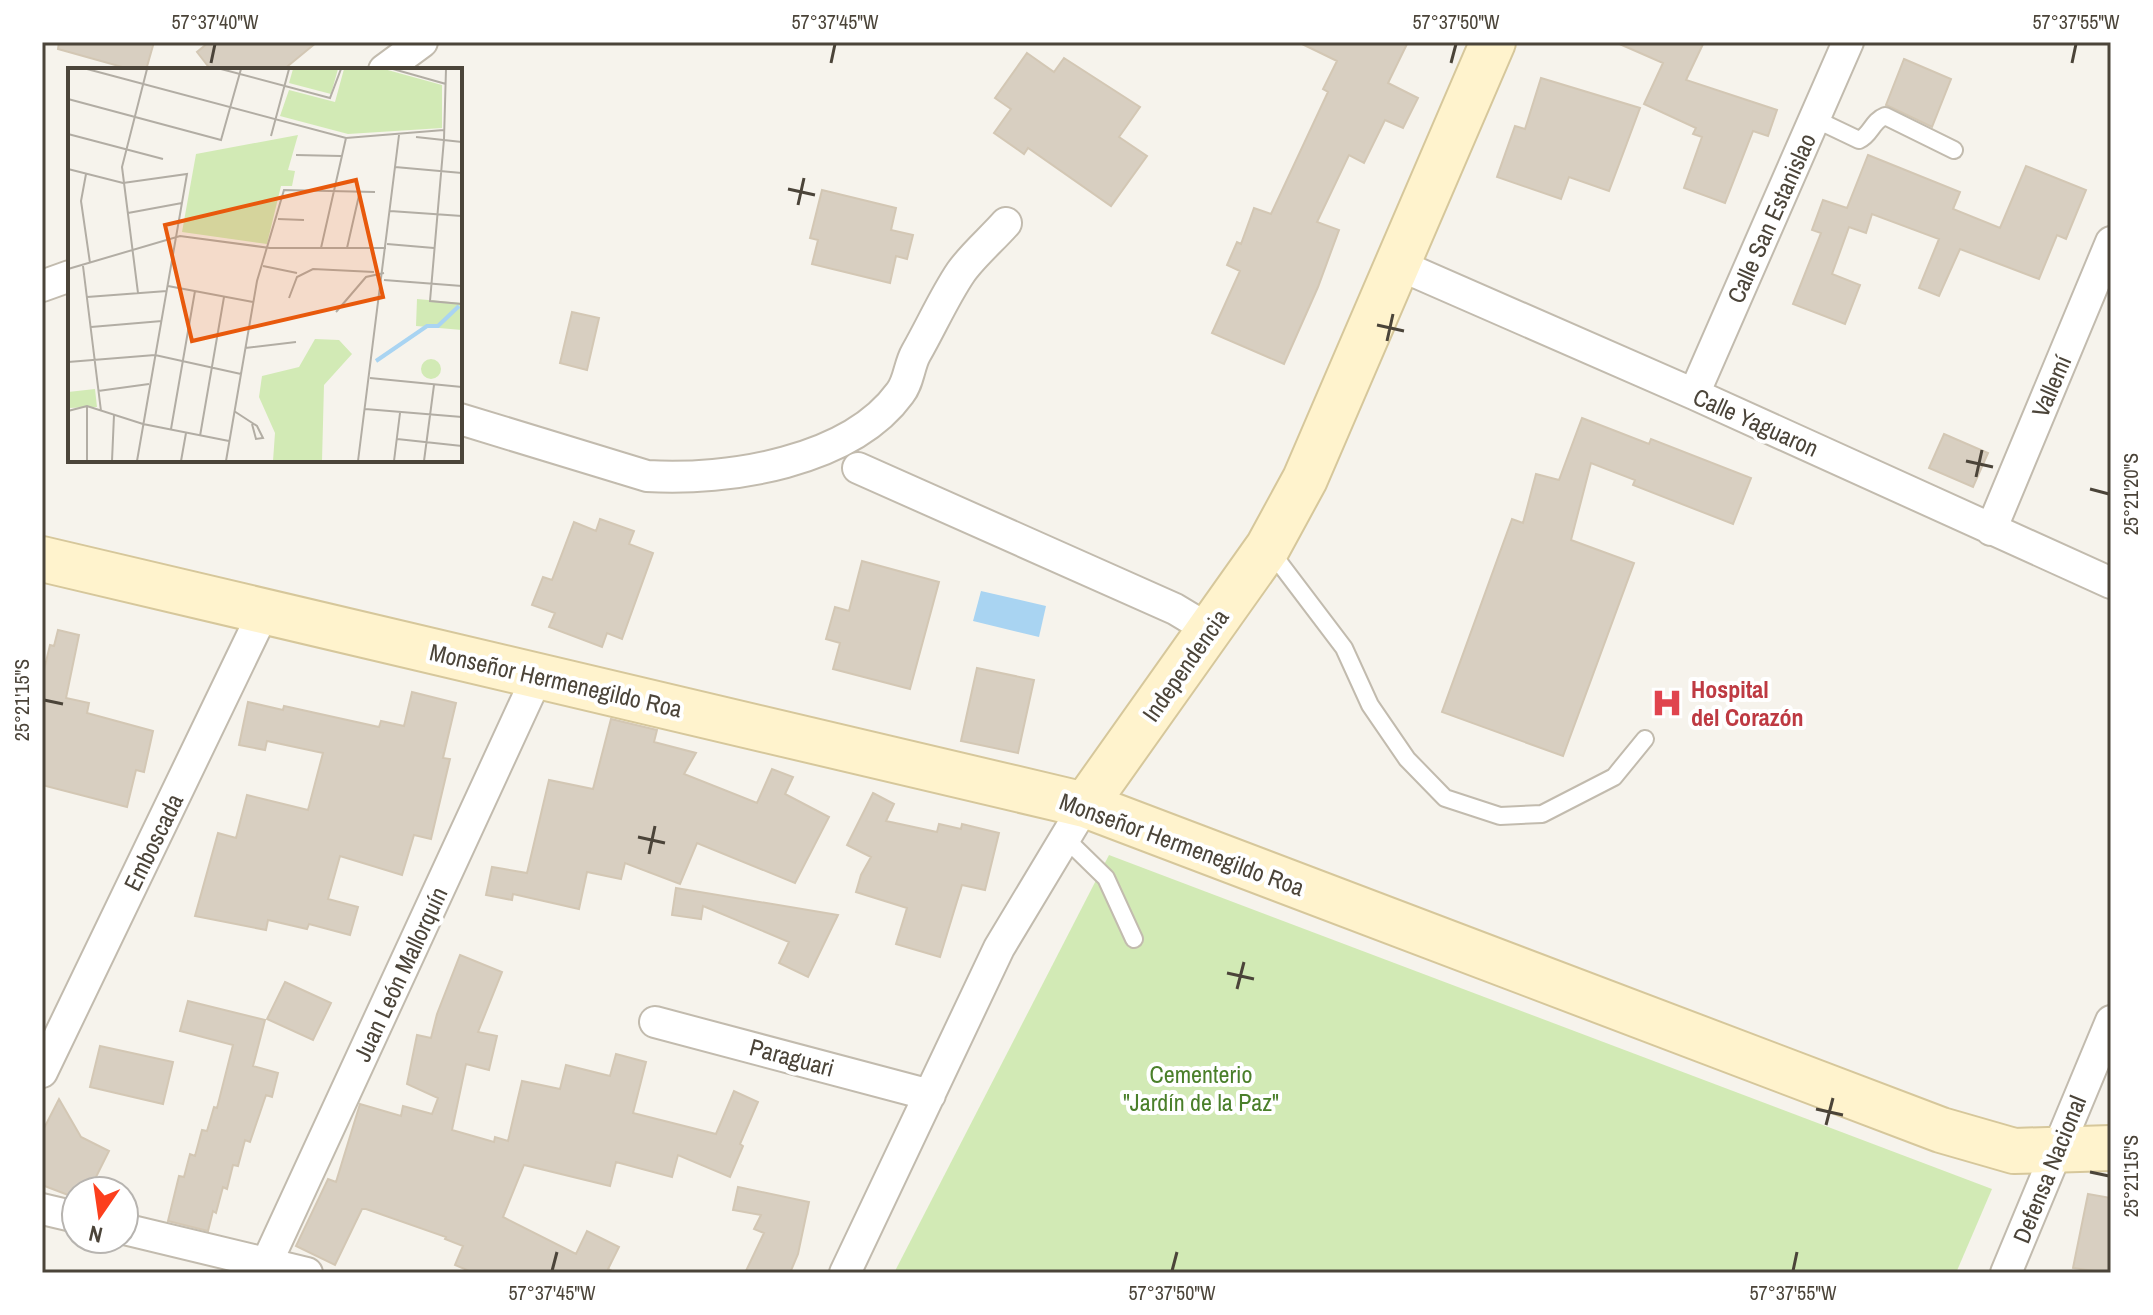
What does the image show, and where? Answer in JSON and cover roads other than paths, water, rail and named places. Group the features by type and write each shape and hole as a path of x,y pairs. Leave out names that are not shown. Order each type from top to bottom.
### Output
{"street":[{"path":"387,68 422,42"},
{"name":"Independencia","path":"845,1273 999,948 1075,822 1268,547 1305,479 1493,42"},
{"name":"Calle San Estanislao","path":"1694,394 1848,42"},
{"path":"462,420 647,476 673,478 725,474 810,455 873,423 903,390 912,360 961,272 1006,223"},
{"name":"Vallemí","path":"1991,530 2111,242"},
{"name":"Calle Yaguaron","path":"1399,265 1694,394 2111,583"},
{"path":"42,288 68,277"},
{"path":"42,288 68,298"},
{"path":"858,468 1175,609 1210,630"},
{"name":"Monseñor Hermenegildo Roa","path":"42,559 538,675 1075,822 1941,1130 2014,1151 2111,1148"},
{"name":"Emboscada","path":"42,1072 264,611"},
{"name":"Juan León Mallorquín","path":"264,1268 538,675"},
{"name":"Defensa Nacional","path":"2006,1273 2111,1021"},
{"name":"Paraguari","path":"655,1022 930,1095"},
{"path":"140,1233 264,1268 307,1273"}],"lane":[{"path":"1815,119 1859,140 1865,138 1878,119 1885,116 1954,150"},
{"path":"1268,547 1344,648 1370,705 1407,759 1445,798 1500,816 1542,814 1614,777 1645,739"},
{"path":"1075,822 1106,878 1134,939"}],"water":[{"path":"981,591 1046,606 1039,637 973,621"}],"place":[{"name":"Hospital del Corazón","path":"1667,703"}],"park label":[{"name":"Cementerio \"Jardín de la Paz\"","path":"1201,1088"}]}
